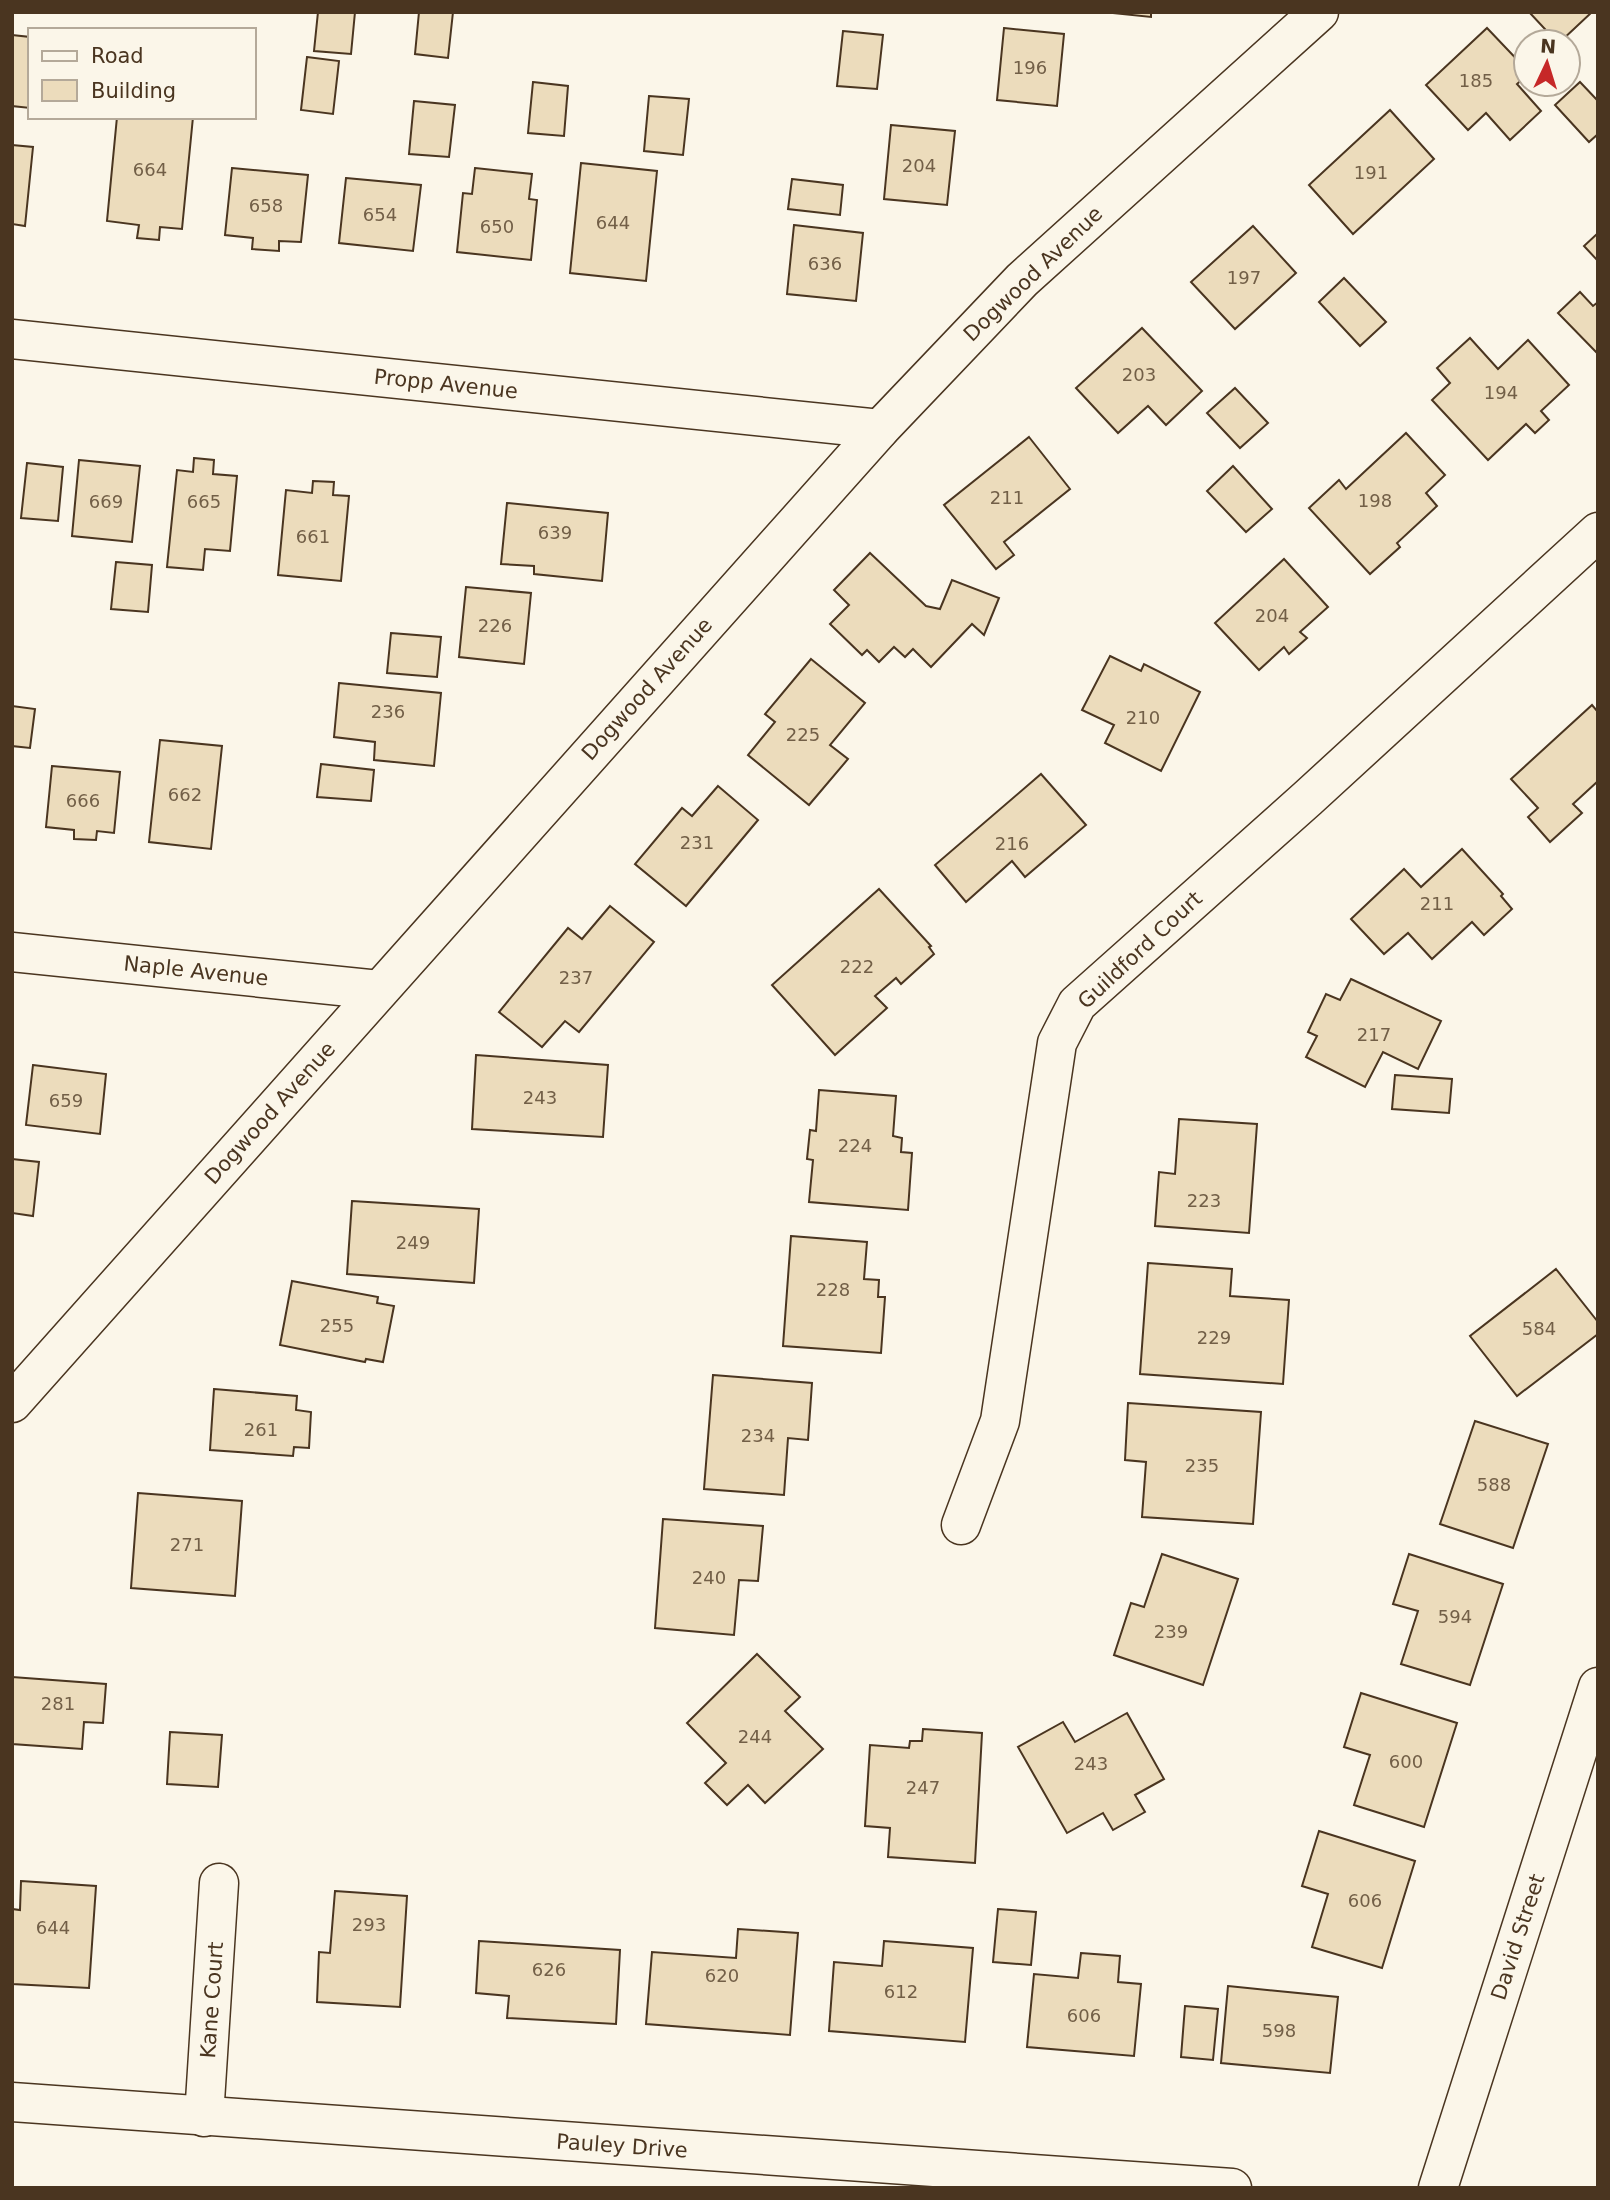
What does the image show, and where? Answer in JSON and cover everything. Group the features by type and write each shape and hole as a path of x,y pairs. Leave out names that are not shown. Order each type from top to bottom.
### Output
{"street":[{"name":"Dogwood Avenue","path":"12,1403 880,429 1021,280 1319,12"},
{"name":"Propp Avenue","path":"12,340 880,429"},
{"name":"Guildford Court","path":"961,1525 1000,1421 1057,1043 1077,1004 1308,798 1598,532"},
{"name":"Naple Avenue","path":"12,952 379,990"},
{"name":"David Street","path":"1438,2188 1598,1687"},
{"name":"Kane Court","path":"204,2117 219,1883"},
{"name":"Pauley Drive","path":"12,2102 1232,2188"}],"building":[{"path":"318,12 355,12 351,54 314,51"},
{"path":"419,12 453,12 448,58 415,54"},
{"path":"1103,12 1151,12 1151,17"},
{"path":"1529,12 1592,12 1575,28 1544,28"},
{"path":"1004,28 1064,34 1057,106 997,100"},
{"path":"1487,28 1512,54 1512,98 1529,98 1541,111 1510,140 1486,113 1468,130 1426,85"},
{"path":"843,31 883,35 877,89 837,86"},
{"path":"12,35 28,37 28,108 12,106"},
{"path":"307,57 339,61 333,114 301,110"},
{"path":"533,82 568,86 564,136 528,133"},
{"path":"1582,84 1598,101 1598,134 1589,142 1555,105 1563,98 1582,98"},
{"path":"649,96 689,99 683,155 644,151"},
{"path":"414,101 455,105 449,157 409,154"},
{"path":"1390,110 1434,159 1353,234 1309,185"},
{"path":"117,119 193,119 182,229 160,227 159,240 137,238 139,225 107,221"},
{"path":"891,125 955,131 947,205 884,199"},
{"path":"12,145 33,147 25,226 12,224"},
{"path":"581,163 657,171 646,281 570,273"},
{"path":"232,168 308,175 301,242 279,241 279,251 252,249 253,238 225,235"},
{"path":"475,168 532,174 529,199 537,200 531,260 457,252 463,193 472,194"},
{"path":"346,178 421,185 413,251 339,243"},
{"path":"792,179 843,185 840,215 788,209"},
{"path":"794,225 863,233 856,301 787,294"},
{"path":"1253,226 1296,273 1235,329 1191,282"},
{"path":"1598,233 1598,261 1584,246"},
{"path":"1344,278 1386,322 1360,346 1319,302"},
{"path":"1580,292 1593,306 1598,302 1598,354 1558,313"},
{"path":"1142,328 1202,391 1166,425 1148,406 1118,433 1076,388"},
{"path":"1470,338 1498,369 1528,340 1569,385 1541,411 1549,420 1535,433 1526,424 1488,460 1432,400 1450,383 1437,368"},
{"path":"1235,388 1268,423 1240,448 1207,413"},
{"path":"1406,433 1445,475 1426,493 1437,506 1397,543 1400,547 1370,574 1309,508 1339,480 1346,489"},
{"path":"1029,437 1070,489 1004,542 1014,555 996,569 944,505"},
{"path":"194,458 214,460 213,474 237,476 230,551 205,549 203,570 167,567 177,470 193,472"},
{"path":"79,460 140,466 132,542 72,536"},
{"path":"27,463 63,467 58,521 21,518"},
{"path":"1233,466 1272,509 1246,532 1207,491"},
{"path":"313,481 334,482 333,495 349,496 341,581 278,575 286,490 312,493"},
{"path":"507,503 608,513 602,581 534,574 534,566 501,564"},
{"path":"870,553 926,606 940,609 952,580 999,598 984,635 972,624 931,667 913,649 905,657 894,647 879,662 867,650 862,655 830,624 849,605 834,590"},
{"path":"1284,559 1328,607 1300,632 1307,638 1289,654 1284,647 1259,670 1215,623"},
{"path":"116,562 152,565 148,612 111,609"},
{"path":"466,587 531,593 524,664 459,657"},
{"path":"391,633 441,637 437,677 387,673"},
{"path":"1110,656 1141,671 1144,664 1200,692 1161,771 1105,743 1114,725 1082,710"},
{"path":"811,659 865,703 830,745 848,759 809,805 748,755 775,722 765,714"},
{"path":"339,683 441,693 434,766 374,760 375,742 334,737"},
{"path":"1592,705 1598,712 1598,781 1573,804 1582,813 1550,842 1528,817 1538,808 1511,779"},
{"path":"12,706 35,709 30,748 12,746"},
{"path":"160,740 222,746 211,849 149,842"},
{"path":"321,764 374,770 371,801 317,797"},
{"path":"52,766 120,772 114,833 97,831 96,840 74,839 74,830 46,827"},
{"path":"1041,774 1086,825 1025,877 1012,861 966,902 935,865"},
{"path":"718,786 758,820 686,906 635,864 682,808 692,816"},
{"path":"1462,849 1503,894 1501,896 1512,909 1484,935 1472,922 1432,959 1408,933 1384,954 1351,919 1404,869 1421,887"},
{"path":"879,889 931,946 929,947 934,954 901,984 896,978 875,996 887,1008 835,1055 772,985"},
{"path":"610,906 654,942 579,1032 565,1021 542,1047 499,1012 568,928 582,939"},
{"path":"1351,979 1441,1021 1418,1069 1383,1052 1365,1087 1306,1057 1317,1036 1308,1032 1326,994 1340,1000"},
{"path":"476,1055 608,1065 603,1137 472,1129"},
{"path":"33,1065 106,1074 100,1134 26,1125"},
{"path":"1395,1075 1452,1079 1449,1113 1392,1109"},
{"path":"819,1090 896,1096 893,1136 902,1138 901,1152 912,1153 908,1210 809,1202 813,1160 807,1159 810,1130 816,1131"},
{"path":"1179,1119 1257,1124 1249,1233 1155,1226 1159,1172 1175,1174"},
{"path":"12,1159 39,1162 33,1216 12,1213"},
{"path":"352,1201 479,1209 474,1283 347,1274"},
{"path":"791,1236 867,1242 864,1279 879,1280 878,1297 885,1297 881,1353 783,1346"},
{"path":"1148,1263 1232,1269 1230,1296 1289,1300 1283,1384 1140,1374"},
{"path":"1556,1269 1598,1322 1598,1334 1517,1396 1470,1336"},
{"path":"292,1281 378,1297 377,1303 394,1306 383,1362 366,1359 365,1362 280,1345"},
{"path":"713,1375 812,1383 808,1440 788,1438 784,1495 704,1489"},
{"path":"214,1389 297,1396 296,1410 311,1412 309,1448 294,1447 293,1456 210,1450"},
{"path":"1128,1403 1261,1412 1253,1524 1142,1517 1146,1462 1125,1460"},
{"path":"1475,1421 1548,1444 1513,1548 1440,1524"},
{"path":"138,1493 242,1501 235,1596 131,1588"},
{"path":"663,1519 763,1526 758,1581 739,1580 734,1635 655,1628"},
{"path":"1162,1554 1238,1579 1203,1685 1114,1655 1131,1603 1144,1607"},
{"path":"1409,1554 1503,1584 1470,1685 1401,1664 1418,1611 1393,1604"},
{"path":"757,1654 800,1697 785,1711 823,1749 765,1803 748,1785 727,1805 705,1783 726,1763 687,1723"},
{"path":"12,1677 106,1684 103,1723 84,1722 82,1749 12,1744"},
{"path":"1361,1693 1457,1723 1424,1827 1354,1805 1370,1755 1344,1747"},
{"path":"1127,1713 1164,1779 1135,1795 1145,1812 1113,1830 1103,1813 1067,1833 1018,1747 1063,1722 1075,1742"},
{"path":"923,1729 982,1733 975,1863 888,1857 890,1828 865,1826 870,1745 909,1748 910,1741 922,1741"},
{"path":"170,1732 222,1735 218,1787 167,1784"},
{"path":"1319,1831 1415,1861 1382,1968 1312,1947 1328,1894 1302,1886"},
{"path":"21,1881 96,1886 89,1988 12,1984 12,1909 20,1910"},
{"path":"335,1891 407,1896 400,2007 317,2002 319,1952 330,1953"},
{"path":"998,1909 1036,1912 1031,1965 993,1962"},
{"path":"738,1929 798,1933 790,2035 646,2024 652,1952 736,1958"},
{"path":"479,1941 620,1950 616,2024 507,2018 509,1996 476,1993"},
{"path":"884,1941 973,1948 965,2042 829,2031 834,1962 882,1966"},
{"path":"1081,1953 1120,1956 1118,1982 1141,1984 1134,2056 1027,2047 1034,1974 1078,1978"},
{"path":"1228,1986 1338,1997 1330,2073 1221,2063"},
{"path":"1185,2006 1218,2009 1213,2060 1181,2057"}]}
